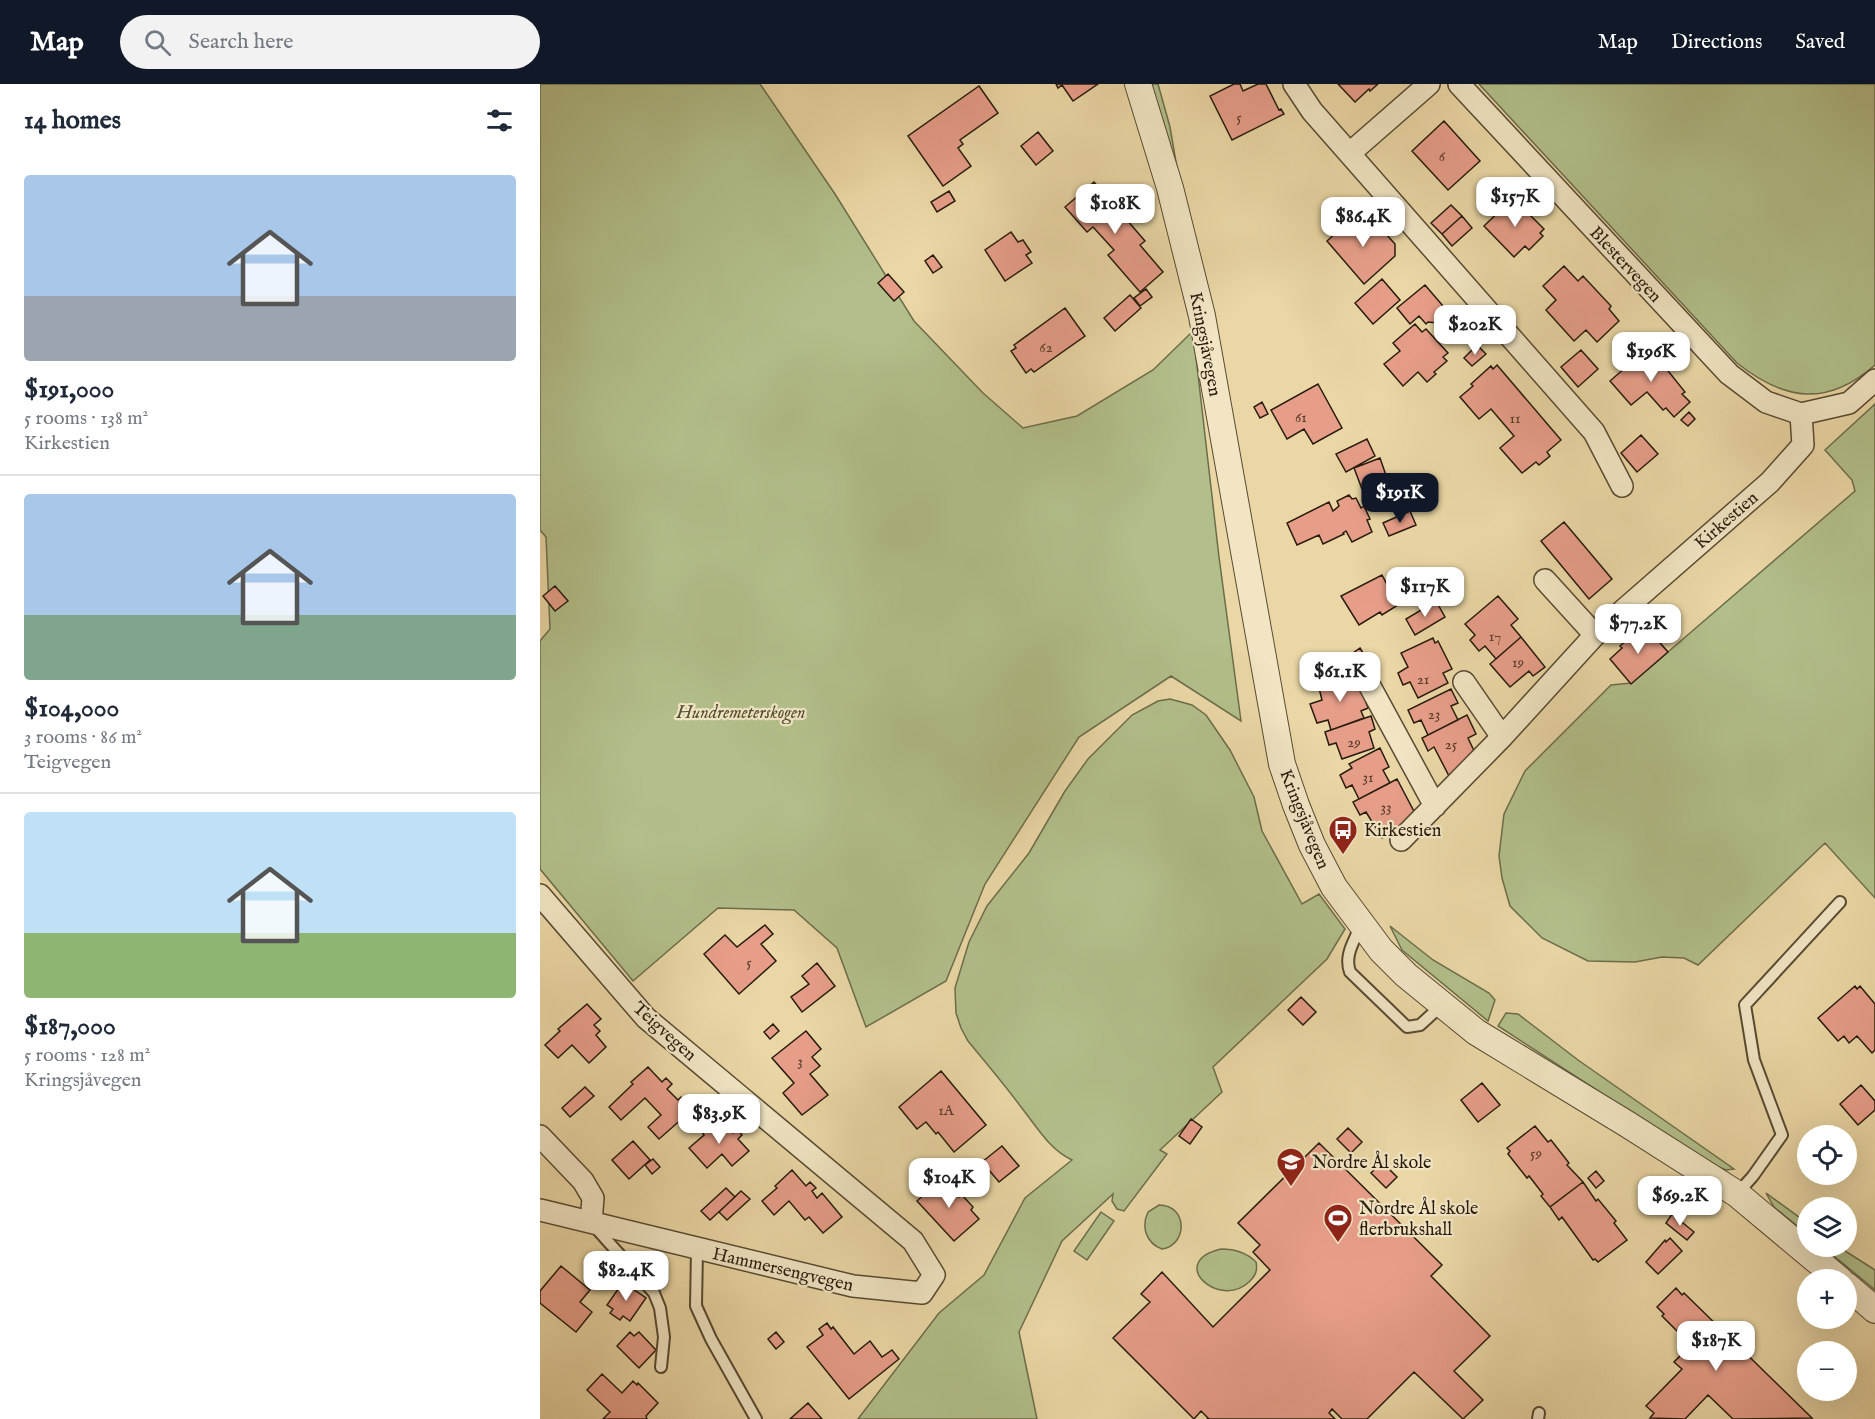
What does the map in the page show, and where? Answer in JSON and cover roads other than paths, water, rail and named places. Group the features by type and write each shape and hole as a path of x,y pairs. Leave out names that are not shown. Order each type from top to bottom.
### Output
{"street":[{"name":"Kringsjåvegen","path":"1138,84 1170,188 1202,316 1282,764 1312,844 1334,887 1381,950 1406,975 1476,1032 1737,1194 1827,1269"},
{"path":"1294,84 1312,111 1594,432 1622,486"},
{"path":"1350,153 1429,84"},
{"name":"Blestervegen","path":"1459,84 1729,374 1766,402 1801,414"},
{"path":"1801,414 1849,403 1875,380"},
{"name":"Kirkestien","path":"1401,840 1502,737 1595,635 1770,482 1803,445 1801,414"},
{"path":"1545,580 1595,635"},
{"path":"1366,679 1435,806"},
{"path":"1464,682 1502,737"},
{"name":"Teigvegen","path":"540,895 646,1018 913,1241 934,1275"},
{"path":"540,1136 583,1181 593,1198 591,1222"},
{"name":"Hammersengvegen","path":"540,1210 697,1250 853,1286 921,1293 934,1275"},
{"path":"1857,1294 1875,1310"}],"lane":[{"path":"1737,1194 1754,1176 1782,1135 1754,1060 1745,1005 1840,902"},
{"path":"1361,925 1347,963 1350,972 1396,1018 1407,1027 1420,1025 1442,1005"},
{"path":"591,1222 654,1293 660,1308 664,1337 661,1367"},
{"path":"697,1250 696,1306 711,1339 756,1419"}],"place":[{"name":"Kirkestien","path":"1343,856"},
{"name":"Nordre Ål skole","path":"1291,1188"},
{"name":"Nordre Ål skole flerbrukshall","path":"1338,1244"}],"park label":[{"name":"Hundremeterskogen","path":"741,712"}]}
